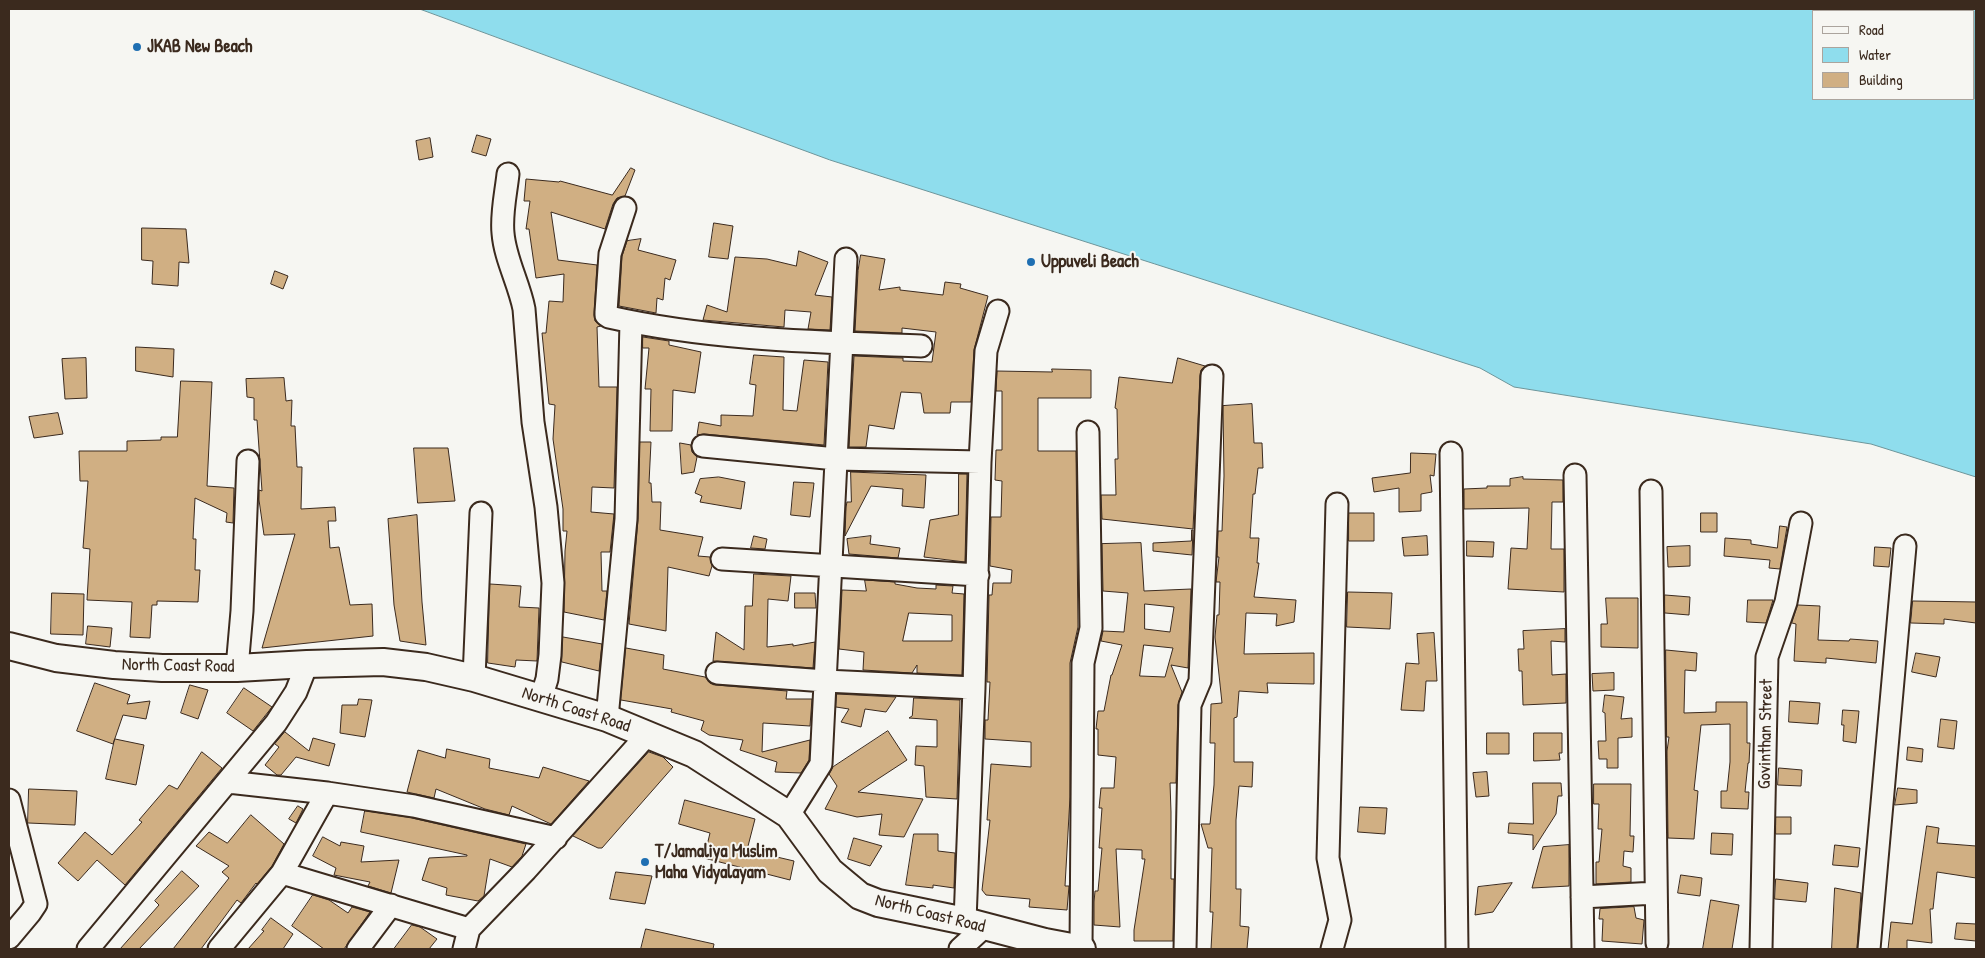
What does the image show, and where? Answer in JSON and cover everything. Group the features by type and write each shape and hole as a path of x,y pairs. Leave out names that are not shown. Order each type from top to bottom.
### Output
{"main road":[{"name":"North Coast Road","path":"9,646 56,658 114,665 162,668 237,668 383,662 426,667 474,678 606,718 694,754 789,816 830,871 860,896 878,903 1081,949"}],"street":[{"path":"508,174 502,231 506,251 524,308 533,422 546,507 553,583 550,655 547,679 541,698"},
{"path":"625,208 610,254 606,312 609,317 631,322 723,335 922,346"},
{"path":"789,816 821,764 846,259"},
{"path":"960,949 974,924 974,688 980,462 986,351 998,311"},
{"path":"606,718 626,519 631,322"},
{"path":"1185,949 1190,705 1200,681 1212,376"},
{"path":"1081,949 1084,663 1091,628 1088,432"},
{"path":"703,446 836,459 980,462"},
{"path":"1451,453 1457,949"},
{"path":"237,668 242,611 248,461"},
{"path":"1575,475 1583,949"},
{"path":"1651,491 1657,944"},
{"path":"1332,949 1340,920 1328,858 1337,504"},
{"path":"474,678 481,513"},
{"name":"Govinthan Street","path":"1761,949 1767,657 1786,602 1800,523"},
{"path":"1869,949 1905,546"},
{"path":"722,559 978,575"},
{"path":"88,949 276,724 296,692 307,664"},
{"path":"717,673 825,681 974,688"},
{"path":"464,949 469,929 556,838 648,734"},
{"path":"228,782 327,793 414,806 556,838"},
{"path":"219,949 282,873 327,793"},
{"path":"9,800 36,904 9,938"},
{"path":"282,873 469,929"},
{"path":"1582,897 1656,893"},
{"path":"358,949 391,905"}],"water":[{"path":"420,9 1976,9 1976,477 1871,444 1514,387 1480,368 830,160"}],"building":[{"path":"477,135 491,139 486,156 472,152"},
{"path":"430,138 433,157 419,160 416,141"},
{"path":"631,168 635,170 625,196 617,198 613,204 605,229 551,212 558,260 597,265 594,315 595,321 601,326 597,327 599,387 617,387 614,488 592,487 591,512 614,514 610,552 601,552 602,591 607,591 604,620 564,612 567,531 563,531 563,509 553,439 555,405 549,404 542,333 546,333 549,301 563,302 564,274 536,278 529,229 526,229 530,201 524,201 526,179 560,181 612,195"},
{"path":"714,223 733,226 728,259 709,257"},
{"path":"142,228 186,229 189,263 179,262 178,286 152,284 153,261 142,260"},
{"path":"641,239 638,250 676,260 670,280 665,278 663,300 657,298 656,313 619,306 622,256 627,241"},
{"path":"799,251 828,262 815,295 832,297 830,330 808,329 811,312 785,310 784,327 703,320 707,305 727,312 735,257 767,259 796,266"},
{"path":"861,255 885,259 879,290 900,287 900,290 943,295 945,282 961,284 960,288 988,296 974,350 971,402 951,402 950,413 924,413 921,393 901,392 894,429 869,425 866,447 849,447 854,356 903,358 903,361 932,362 936,332 902,328 902,333 855,331 858,271"},
{"path":"275,271 288,276 283,289 271,284"},
{"path":"643,337 669,341 669,345 701,352 695,393 673,390 672,431 650,431 651,389 645,389 649,348 643,348"},
{"path":"136,347 174,349 173,377 136,371"},
{"path":"754,355 784,357 783,410 797,411 804,360 828,362 824,445 704,434 697,435 699,422 721,426 721,415 753,416 756,385 750,384"},
{"path":"86,358 87,398 65,399 62,359"},
{"path":"1178,358 1205,366 1201,370 1200,376 1193,529 1102,519 1101,495 1116,495 1115,459 1118,459 1117,409 1115,408 1119,377 1172,383"},
{"path":"1052,369 1091,370 1091,398 1038,398 1038,451 1076,451 1078,627 1070,663 1070,797 1065,886 1069,886 1067,910 1029,907 1030,899 986,895 982,890 990,820 987,820 991,764 1031,767 1031,742 985,739 985,720 988,720 990,682 987,682 989,595 992,595 993,583 1011,583 1012,570 990,566 991,517 1001,517 1002,481 995,480 996,450 1002,450 1002,391 996,391 997,371 1052,372"},
{"path":"284,378 286,401 292,400 291,426 295,426 297,467 302,467 301,509 335,507 336,521 328,521 330,548 339,547 350,605 372,604 373,636 262,648 295,534 264,535 259,500 259,490 262,491 257,420 254,420 254,398 247,397 246,379"},
{"path":"181,381 212,382 207,486 234,488 233,523 226,522 227,513 195,498 193,539 196,539 195,570 200,570 198,602 157,601 157,605 152,605 150,638 130,637 132,602 87,600 90,549 83,548 88,481 80,481 79,451 127,451 127,441 161,440 161,437 177,437"},
{"path":"1252,404 1254,443 1262,443 1263,468 1258,468 1255,494 1253,494 1250,538 1259,538 1257,563 1259,563 1254,597 1296,600 1294,622 1276,626 1277,614 1246,613 1244,654 1314,653 1314,684 1267,683 1268,693 1239,691 1237,717 1234,718 1234,762 1253,762 1252,787 1239,786 1236,820 1236,889 1241,889 1240,926 1249,927 1247,949 1211,949 1213,912 1210,912 1212,848 1208,848 1201,824 1210,824 1214,785 1215,743 1210,743 1211,704 1222,703 1215,637 1217,615 1219,615 1220,582 1216,582 1219,557 1217,557 1218,531 1222,531 1224,476 1223,406"},
{"path":"58,413 63,434 34,438 29,417"},
{"path":"640,442 651,442 649,483 651,483 652,502 661,502 660,530 703,537 698,556 710,557 712,566 709,576 668,567 666,631 629,624 638,520"},
{"path":"680,443 691,445 692,452 697,457 694,472 682,474"},
{"path":"414,448 448,448 455,501 418,503"},
{"path":"1411,453 1436,454 1434,476 1430,475 1432,492 1421,494 1421,511 1399,512 1399,488 1374,492 1372,478 1410,473"},
{"path":"851,472 926,475 924,508 902,506 903,489 871,486 845,536 846,507 847,502 851,502"},
{"path":"959,474 967,474 965,562 924,557 930,520 958,515"},
{"path":"719,477 745,482 741,509 700,502 702,496 695,493 700,479"},
{"path":"1523,477 1523,479 1563,480 1563,502 1552,502 1551,549 1564,549 1564,592 1508,589 1511,548 1527,549 1529,508 1464,509 1464,489 1510,486 1510,479"},
{"path":"794,482 814,483 810,517 791,515"},
{"path":"1349,513 1374,513 1374,541 1349,541"},
{"path":"1701,513 1717,513 1717,532 1701,532"},
{"path":"417,515 426,645 400,641 394,605 388,519"},
{"path":"1780,526 1787,527 1780,569 1769,568 1770,560 1724,556 1725,538 1751,540 1751,544 1777,548"},
{"path":"1192,530 1192,555 1153,551 1153,543 1191,541"},
{"path":"754,536 767,539 765,549 751,548"},
{"path":"871,536 870,544 900,548 898,558 849,554 847,539"},
{"path":"1427,536 1428,555 1404,556 1402,538"},
{"path":"1467,541 1494,542 1493,557 1467,556"},
{"path":"1141,543 1144,591 1191,589 1188,668 1171,665 1182,692 1178,705 1176,783 1170,783 1171,879 1174,879 1173,941 1134,941 1145,859 1142,859 1142,850 1116,849 1120,927 1094,925 1095,891 1098,891 1102,848 1099,848 1102,808 1099,808 1101,788 1114,788 1116,757 1098,755 1098,729 1096,729 1098,711 1104,711 1111,675 1122,645 1101,641 1103,631 1124,632 1128,593 1103,591 1102,544","holes":["1145,604 1174,607 1170,632 1145,629","1144,645 1173,648 1165,677 1140,676"]},
{"path":"1690,546 1690,566 1668,567 1667,547"},
{"path":"1875,547 1891,548 1889,567 1874,566"},
{"path":"754,574 791,576 788,601 768,599 767,647 793,644 793,646 815,642 813,668 713,661 716,632 744,650 745,606 752,606"},
{"path":"865,580 895,582 895,584 917,588 936,589 936,585 953,586 952,593 964,594 962,675 917,673 917,665 912,673 863,670 864,652 839,649 842,590 866,591","holes":["909,613 952,615 952,641 903,641"]},
{"path":"490,584 521,586 519,607 539,608 537,661 516,660 515,667 488,663"},
{"path":"1348,592 1392,593 1390,629 1347,627"},
{"path":"52,593 84,594 83,635 51,634"},
{"path":"795,593 815,593 816,608 795,608"},
{"path":"1665,595 1690,597 1689,615 1665,613"},
{"path":"1606,598 1638,598 1638,648 1601,647 1601,624 1607,624"},
{"path":"1748,600 1773,600 1766,623 1747,622"},
{"path":"1913,601 1976,602 1976,623 1944,619 1944,624 1911,623"},
{"path":"1798,605 1820,606 1818,640 1849,641 1850,639 1878,641 1876,663 1826,658 1826,663 1794,661 1796,624 1792,623"},
{"path":"88,626 112,628 110,647 86,644"},
{"path":"1565,629 1565,642 1551,641 1552,675 1566,674 1566,703 1523,705 1522,671 1519,671 1518,649 1524,649 1523,631"},
{"path":"1434,633 1437,681 1426,681 1424,711 1401,710 1406,663 1419,664 1417,634"},
{"path":"563,637 602,644 599,671 562,662"},
{"path":"626,648 664,655 663,669 705,677 710,683 716,685 787,691 786,699 812,699 810,726 763,723 762,752 810,740 809,760 801,773 775,772 777,762 740,750 743,740 709,735 701,730 704,721 671,712 672,709 621,700"},
{"path":"1666,650 1697,653 1696,671 1685,670 1684,713 1716,712 1716,702 1747,702 1747,743 1750,743 1745,792 1749,792 1748,809 1721,808 1721,791 1727,791 1730,762 1730,724 1701,725 1694,790 1698,791 1694,839 1668,838 1667,751 1669,737 1667,737"},
{"path":"1916,653 1940,657 1936,677 1912,672"},
{"path":"1614,673 1614,690 1593,691 1592,674"},
{"path":"95,683 130,695 127,704 150,701 146,719 123,715 113,744 77,731"},
{"path":"190,685 208,690 198,719 181,713"},
{"path":"244,688 272,707 253,731 227,713"},
{"path":"837,694 896,697 886,712 865,709 861,727 841,722 849,709 836,707"},
{"path":"1605,695 1624,697 1621,719 1632,718 1632,737 1618,738 1618,768 1607,768 1607,759 1599,759 1598,741 1606,741 1605,713 1603,712"},
{"path":"914,698 960,700 957,799 926,797 924,766 915,765 916,746 937,747 937,720 909,718 912,716"},
{"path":"359,699 372,700 365,737 340,733 342,705 357,705"},
{"path":"1790,701 1820,703 1818,724 1789,722"},
{"path":"1843,710 1859,711 1856,743 1843,741"},
{"path":"1941,719 1957,721 1954,749 1938,747"},
{"path":"888,731 907,760 858,792 923,799 904,837 879,835 882,814 857,817 825,809 837,786 829,774 833,767"},
{"path":"285,732 309,751 313,738 335,744 329,766 296,757 281,775 277,775 265,765 279,747 275,744"},
{"path":"1487,733 1509,733 1509,754 1487,754"},
{"path":"1534,733 1562,733 1562,753 1559,753 1560,760 1534,761"},
{"path":"115,739 144,745 136,785 106,779"},
{"path":"1908,747 1923,749 1922,762 1907,760"},
{"path":"447,749 490,759 489,768 539,778 543,767 589,781 551,824 512,806 509,815 485,809 436,789 434,798 407,792 418,750 445,758"},
{"path":"202,752 222,768 125,885 97,860 78,881 58,863 85,832 112,855 142,822 139,820 169,785 177,789"},
{"path":"649,752 663,757 673,767 602,848 598,848 573,836"},
{"path":"1779,768 1802,770 1801,786 1778,785"},
{"path":"1487,772 1489,796 1476,797 1473,773"},
{"path":"1533,783 1561,783 1562,796 1558,796 1556,814 1533,850 1533,835 1508,833 1509,823 1533,824"},
{"path":"1594,784 1631,784 1630,836 1634,836 1633,852 1624,851 1623,866 1631,868 1631,882 1596,884 1596,862 1599,862 1602,829 1598,829 1599,804 1594,804"},
{"path":"1898,788 1917,790 1917,803 1895,805"},
{"path":"29,789 77,791 75,825 28,823"},
{"path":"685,800 755,819 747,850 794,861 790,880 704,858 710,833 679,824"},
{"path":"298,806 303,809 296,823 289,819"},
{"path":"1360,807 1387,808 1385,834 1358,832"},
{"path":"365,811 412,818 526,844 522,856 512,867 490,859 484,896 478,901 446,895 447,888 422,880 429,858 467,855 361,832"},
{"path":"251,815 284,844 272,866 241,903 237,900 201,949 173,949 229,878 222,872 229,866 196,846 209,832 227,843"},
{"path":"1776,817 1791,817 1791,834 1776,834"},
{"path":"1927,826 1939,828 1937,843 1976,846 1976,878 1937,872 1933,909 1930,909 1932,943 1907,940 1907,949 1888,949 1891,922 1912,924"},
{"path":"1712,833 1733,834 1732,855 1711,854"},
{"path":"914,834 938,834 938,851 955,853 954,888 933,885 933,888 906,885"},
{"path":"323,837 340,846 341,842 364,846 361,862 399,860 391,893 368,886 370,882 334,875 336,868 313,856"},
{"path":"854,838 882,846 870,866 848,859"},
{"path":"1569,845 1569,886 1532,888 1543,847"},
{"path":"1835,845 1860,848 1858,867 1833,865"},
{"path":"182,871 199,886 139,949 120,949 159,905 155,901"},
{"path":"616,872 652,876 645,904 610,899"},
{"path":"1681,875 1702,878 1700,896 1678,893"},
{"path":"1776,879 1808,883 1806,902 1775,899"},
{"path":"1512,883 1493,912 1475,915 1478,887"},
{"path":"1835,888 1861,893 1857,949 1832,949"},
{"path":"313,895 329,900 348,913 352,907 370,912 344,949 324,949 292,926"},
{"path":"1711,900 1739,905 1732,949 1703,949"},
{"path":"1634,907 1636,918 1644,920 1642,944 1602,941 1603,919 1599,919 1600,909"},
{"path":"271,918 293,934 283,949 248,949 264,931 262,930"},
{"path":"1957,923 1976,924 1976,941 1955,939"},
{"path":"412,925 420,927 437,939 429,949 394,949"},
{"path":"646,929 714,944 713,949 641,949"}],"place":[{"name":"JKAB New Beach","path":"137,47"},
{"name":"Uppuveli Beach","path":"1031,262"},
{"name":"T/Jamaliya Muslim Maha Vidyalayam","path":"645,862"}]}
